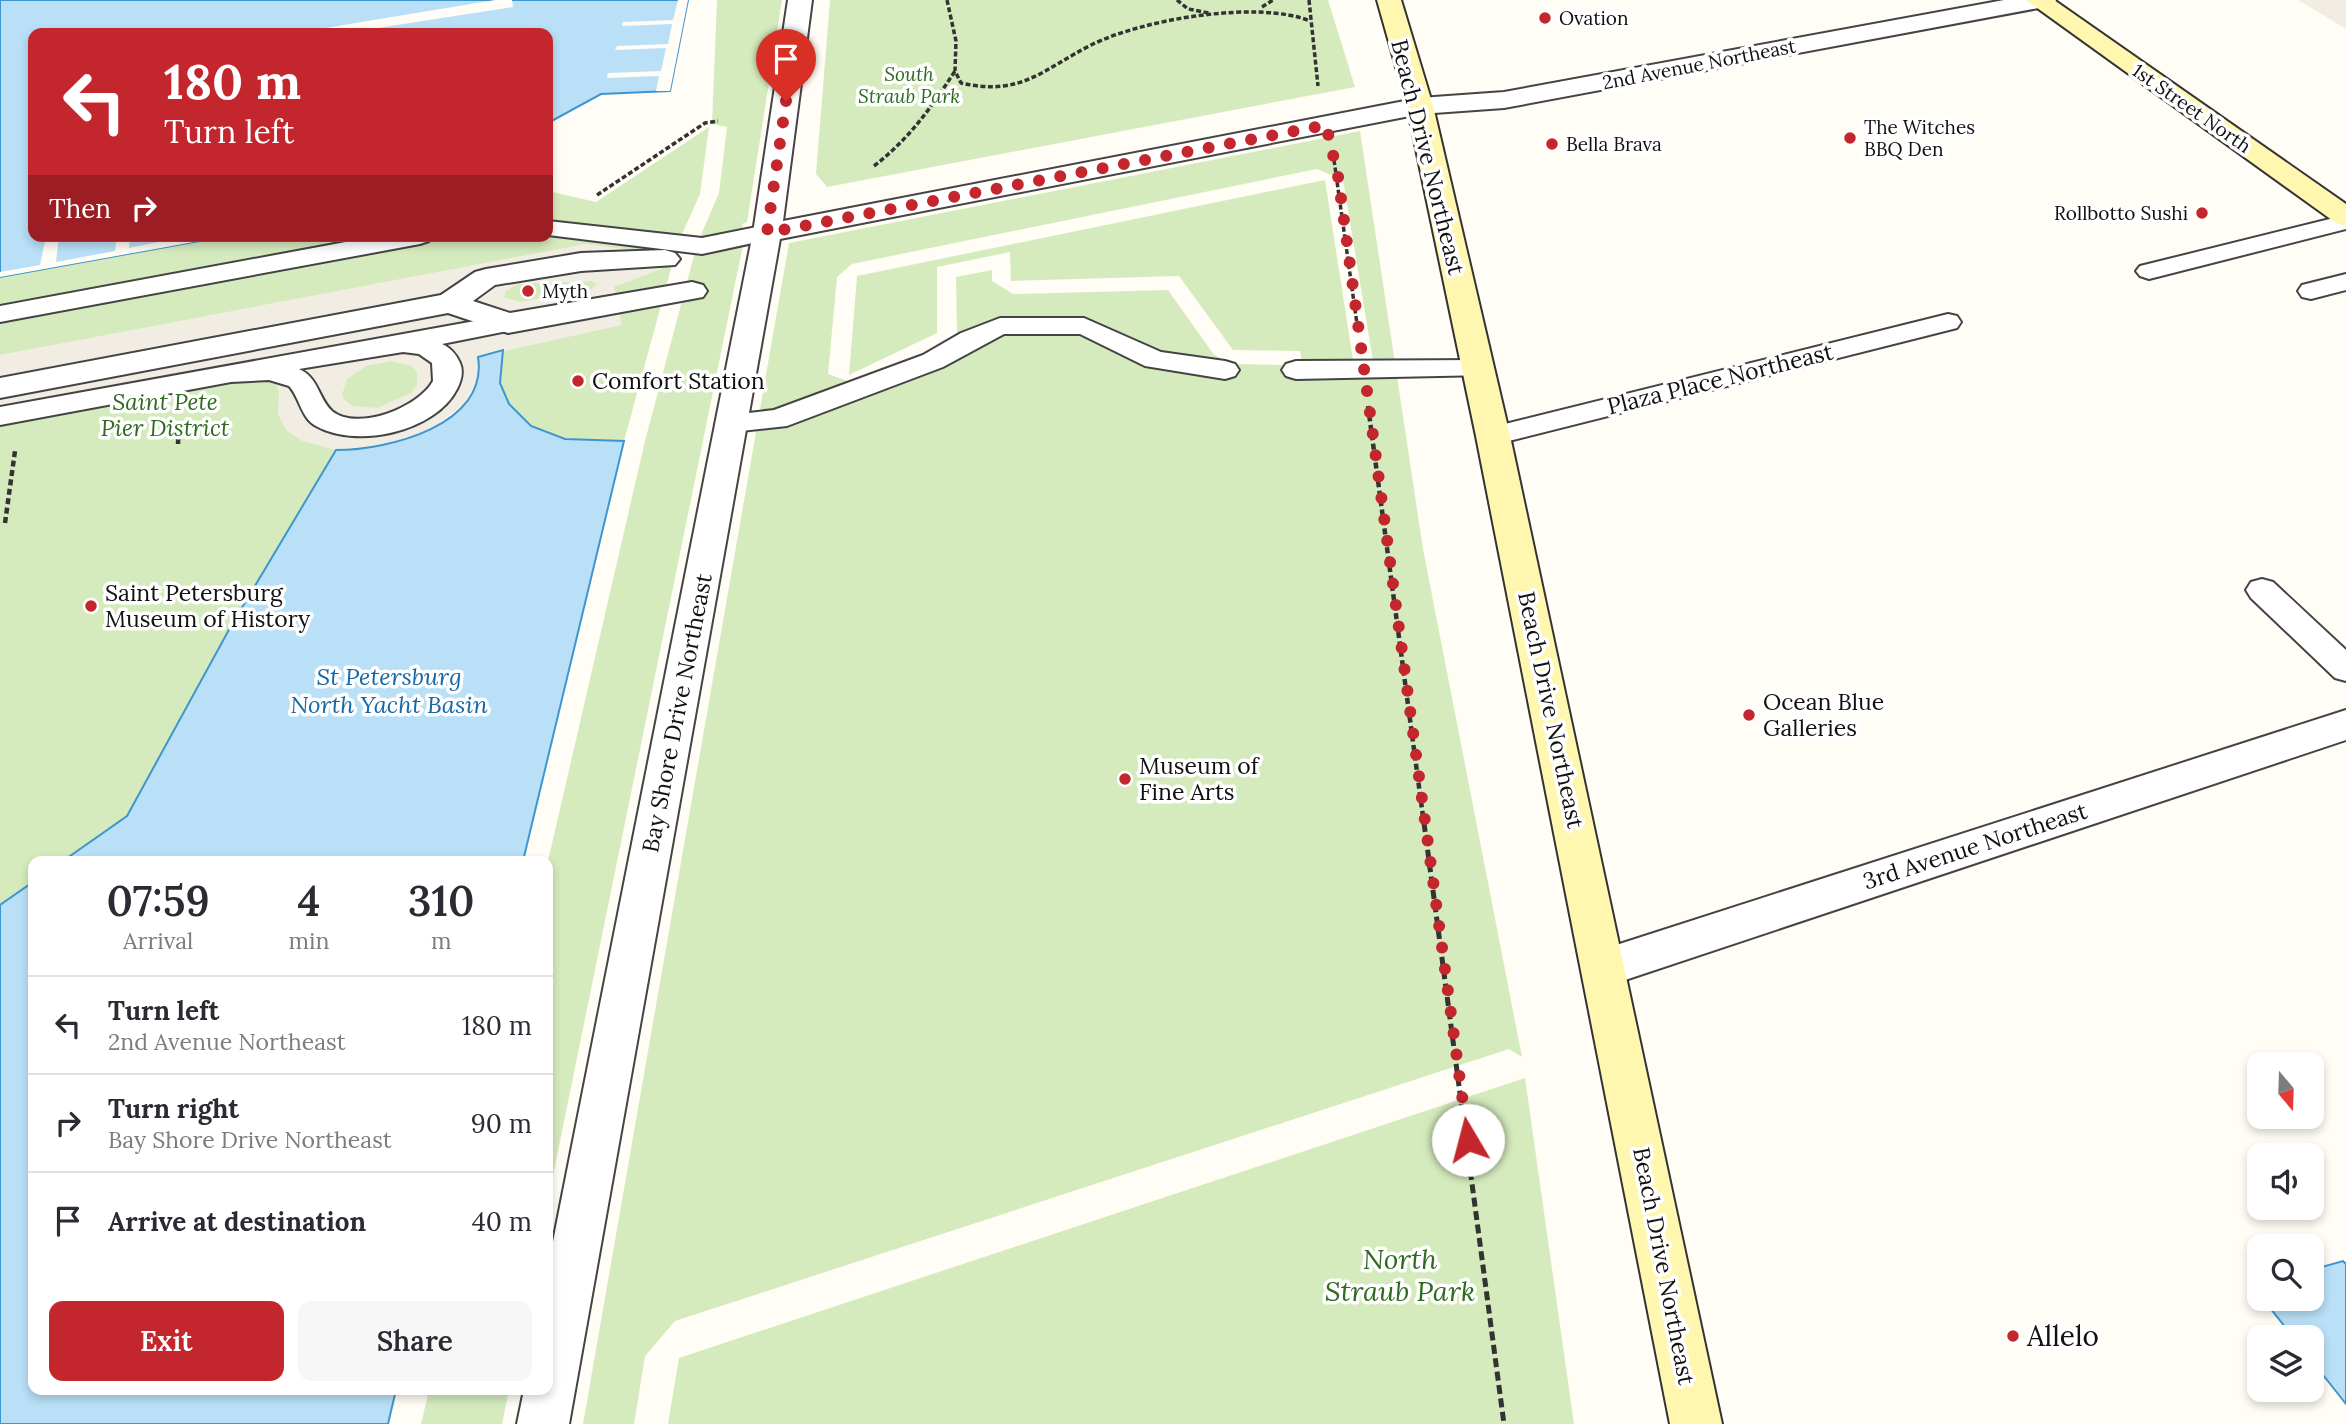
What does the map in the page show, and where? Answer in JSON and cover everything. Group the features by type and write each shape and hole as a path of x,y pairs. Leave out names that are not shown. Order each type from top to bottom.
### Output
{"street":[{"name":"Bay Shore Drive Northeast","path":"553,1371 767,233 800,0"},
{"name":"Beach Drive Northeast","path":"1389,0 1420,106 1493,436 1696,1424"},
{"name":"1st Street North","path":"2038,0 2346,217"},
{"name":"2nd Avenue Northeast","path":"767,233 1420,106 1504,100 2044,0"},
{"name":"2nd Avenue Northeast","path":"1420,106 1493,79 1799,20"},
{"path":"0,388 450,303 486,278 580,262 665,259"},
{"path":"450,303 508,323 692,291"},
{"name":"3rd Avenue Northeast","path":"1604,968 2346,725"},
{"name":"Bay Shore Drive Northeast","path":"543,1424 548,1395"}],"lane":[{"path":"2149,271 2346,222"},
{"path":"553,229 702,246 767,233"},
{"path":"0,314 388,242"},
{"path":"2311,291 2346,282"},
{"name":"Plaza Place Northeast","path":"1493,436 1948,321"},
{"path":"11,414 508,323"},
{"path":"732,423 777,419 933,361 970,339 1000,327 1084,326 1155,360 1225,370"},
{"path":"229,373 283,372 304,384 315,411 327,421 346,426 368,427 393,422 416,413 446,386 449,372 446,360 436,351 402,343"},
{"path":"1296,370 1478,369"},
{"path":"2262,590 2346,669"}],"path":[{"path":"947,0 956,41 956,71 961,83 980,90 1006,91 1111,36 1213,14 1258,9 1289,10 1311,21"},
{"path":"1177,0 1188,9 1213,14"},
{"path":"1258,9 1273,0"},
{"path":"1308,0 1316,77 1338,176 1504,1424"},
{"path":"874,166 901,145 922,122 956,71"},
{"path":"589,201 705,123 718,121"},
{"path":"178,444 180,413"},
{"path":"5,523 11,414"}],"green space":[{"path":"717,0 782,0 747,222 742,224 745,235 553,1176 553,856 549,856 645,441 697,244 719,193 727,127 712,124"},
{"name":"South Straub Park","path":"830,0 1328,0 1355,87 827,187 816,174"},
{"name":"Saint Pete Pier District","path":"709,127 700,194 678,243 624,441 565,439 531,426 509,404 500,383 502,350 336,450 231,626 127,816 70,856 28,856 28,885 0,905 0,277 194,242 553,242 553,192 596,202"},
{"path":"1360,131 1423,549 1522,1057 1509,1049 675,1321 645,1356 634,1424 583,1424 789,243","holes":["1317,169 1343,180 1373,361 1356,375 1289,365 1234,364 1214,355 1168,290 1013,294 992,281 992,270 956,277 957,333 947,344 861,386 828,374 837,277 852,264"]},
{"path":"1325,180 1353,360 1302,360 1300,351 1233,350 1179,276 1011,281 1010,252 937,267 937,333 849,375 857,276"},
{"name":"North Straub Park","path":"1525,1078 1574,1424 668,1424 679,1358"},
{"path":"428,1395 508,1395 502,1424 421,1424"}],"shaded area":[{"path":"2298,0 2346,0 2346,29"},
{"path":"585,244 655,253 665,259 661,269 614,287 622,325 478,357 477,383 462,406 434,427 395,443 336,450 302,441 286,430 278,414 279,391 275,383 255,380 228,381 0,421 0,355","holes":["591,281 597,284 590,290 520,302 504,297 506,291 518,284","391,361 411,366 417,371 417,385 411,393 377,408 353,406 346,401 342,395 347,379 366,366"]}],"water":[{"path":"0,0 688,0 670,91 601,94 553,120 553,28 28,28 28,242 194,242 0,277"},
{"name":"St Petersburg North Yacht Basin","path":"503,350 500,383 509,404 531,426 565,439 624,441 524,856 70,856 127,816 231,626 336,450 357,449 406,439 451,417 468,401 477,381 478,357"},
{"path":"28,885 28,1395 395,1395 388,1424 0,1424 0,905"},
{"path":"2343,1261 2346,1264 2346,1404 2324,1376 2324,1325 2284,1325 2272,1311 2324,1311 2324,1266"}],"pier":[{"path":"495,0 512,0 513,7 377,28 325,28"},
{"path":"678,0 688,0 670,91 656,91 659,76 607,78 608,73 661,71 666,48 615,50 617,46 668,44 672,24 622,26 623,22 673,20"},
{"path":"45,242 58,242 56,262 115,251 116,242 130,242 129,248 158,242 194,242 0,277 0,272 40,265"}],"place":[{"name":"Ovation","path":"1545,18"},
{"name":"The Witches BBQ Den","path":"1850,138"},
{"name":"Bella Brava","path":"1552,144"},
{"name":"Rollbotto Sushi","path":"2202,213"},
{"name":"Myth","path":"528,291"},
{"name":"Comfort Station","path":"578,381"},
{"name":"Saint Petersburg Museum of History","path":"91,606"},
{"name":"Ocean Blue Galleries","path":"1749,715"},
{"name":"Museum of Fine Arts","path":"1125,779"},
{"name":"Allelo","path":"2013,1336"}],"route":[{"path":"786,101 767,233 1326,125 1338,176 1468,1140"}]}
